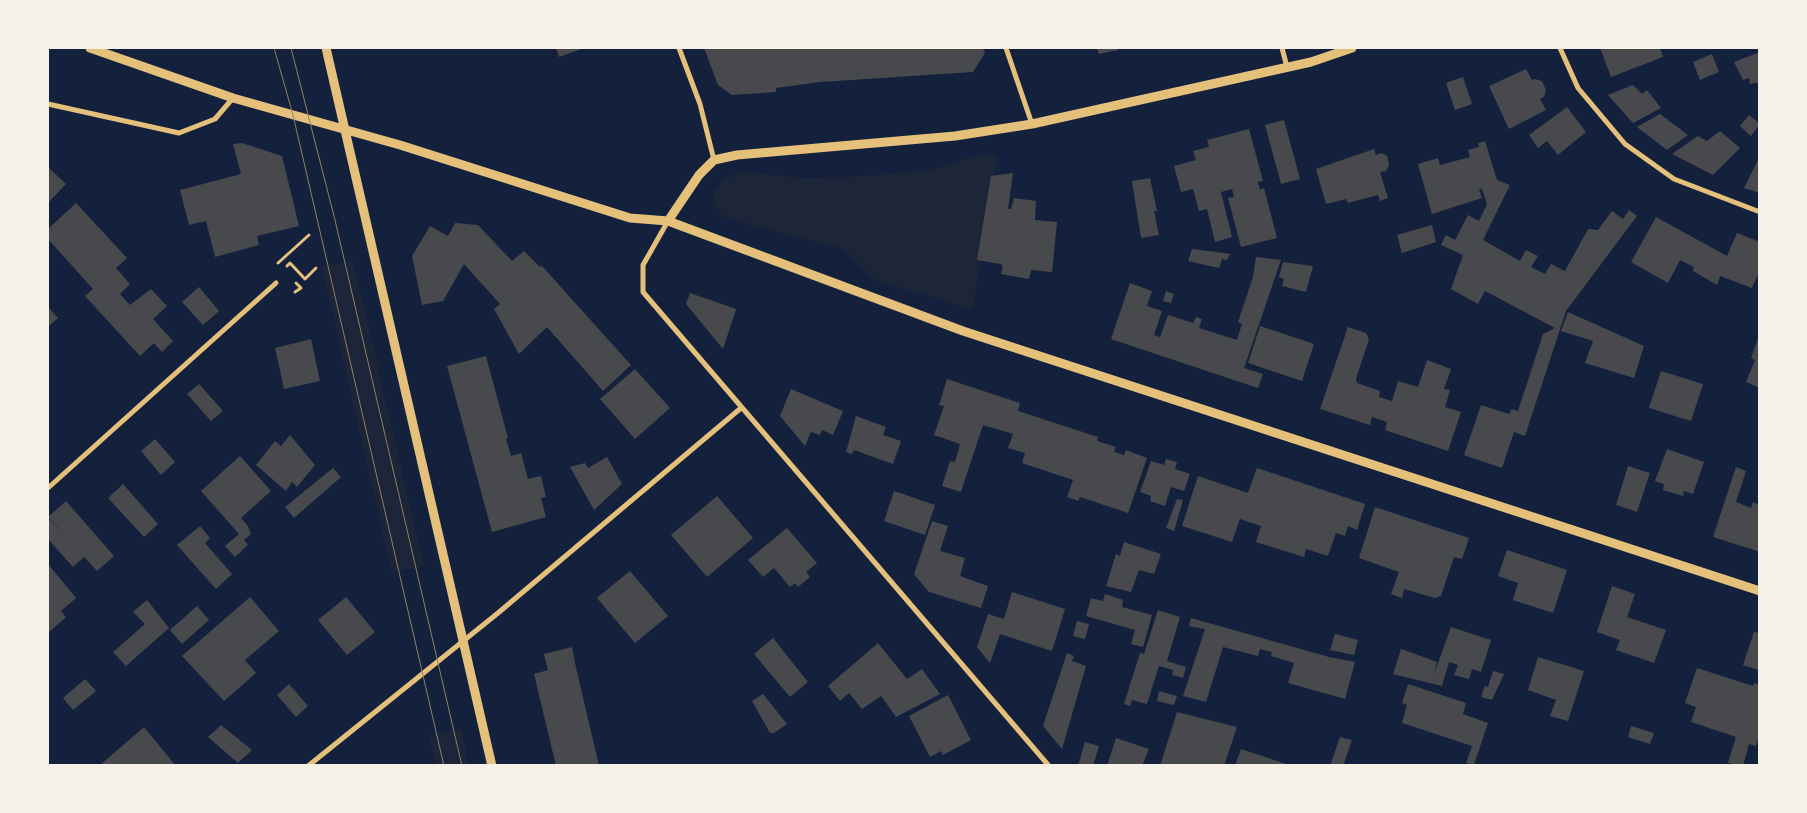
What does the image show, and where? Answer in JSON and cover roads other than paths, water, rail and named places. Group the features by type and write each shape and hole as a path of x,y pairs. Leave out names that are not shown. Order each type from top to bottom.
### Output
{"street":[{"path":"90,48 234,98 346,130 630,218 668,221 963,331 1760,590"},
{"path":"326,48 492,766"},
{"path":"679,48 700,104 714,160"},
{"path":"1006,48 1032,124"},
{"path":"1282,48 1287,66"},
{"path":"1049,766 643,292 643,266 668,221 699,175 714,160 737,155 955,136 1032,124 1311,62 1352,48"},
{"path":"1560,48 1578,88 1625,144 1674,179 1760,212"},
{"path":"48,104 179,133 215,119 234,98"},
{"path":"48,488 276,283"},
{"path":"308,766 506,607 741,408"}],"tram line":[{"path":"274,48 293,115 444,766"},
{"path":"291,48 335,220 462,766"}]}
